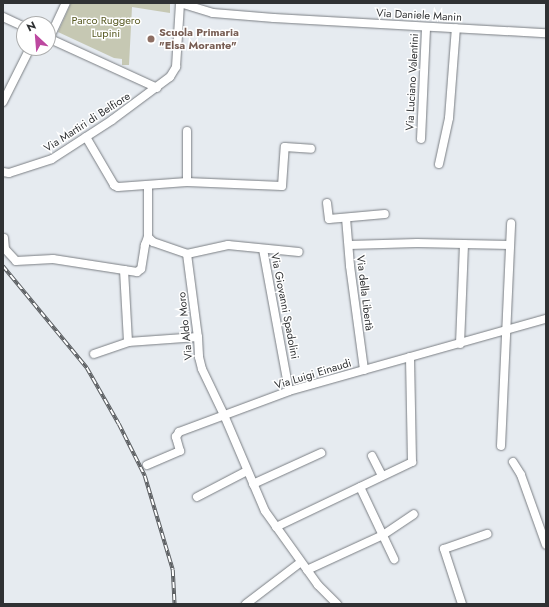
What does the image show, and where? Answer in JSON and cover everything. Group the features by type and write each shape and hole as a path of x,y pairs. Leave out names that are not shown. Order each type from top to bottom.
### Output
{"street":[{"path":"56,23 66,3"},
{"name":"Via Daniele Manin","path":"180,3 212,13 546,33"},
{"name":"Via Martiri di Belfiore","path":"3,172 9,173 49,160 86,137 157,88 170,77 176,67 180,3"},
{"path":"3,17 16,23"},
{"name":"Via Luciano Valentini","path":"420,139 426,27"},
{"path":"439,164 449,118 456,28"},
{"path":"56,43 157,88"},
{"path":"3,102 26,56"},
{"path":"186,182 187,131"},
{"path":"86,137 115,186 148,186 186,182 282,186 285,147 311,149"},
{"path":"4,238 5,249 16,261 53,259 137,272 140,270 148,237 148,186"},
{"path":"328,203 329,219 385,214"},
{"name":"Via della Libertà","path":"346,218 350,266 364,370"},
{"path":"501,446 511,223"},
{"path":"148,237 153,242 187,254"},
{"path":"460,344 464,244"},
{"name":"Via Giovanni Spadolini","path":"187,254 228,245 299,252"},
{"path":"349,245 510,245"},
{"name":"Via Giovanni Spadolini","path":"263,249 289,391"},
{"name":"Via Aldo Moro","path":"187,254 198,337 199,357 202,369 224,415 265,511 318,585 334,603"},
{"path":"124,270 128,342"},
{"name":"Via Luigi Einaudi","path":"224,415 289,391 546,319"},
{"path":"94,354 128,342 198,337"},
{"path":"276,527 412,462 410,357"},
{"path":"147,465 180,451 176,437 179,432 224,415"},
{"path":"253,484 321,453"},
{"path":"372,456 382,476"},
{"path":"513,462 521,475 546,545"},
{"path":"197,496 247,471"},
{"path":"360,487 394,559"},
{"path":"308,570 383,535 414,514"},
{"path":"462,604 444,549 487,534"},
{"path":"246,604 301,562"}],"green space":[{"name":"Parco Ruggero Lupini","path":"71,3 170,3 170,13 132,7 129,65 122,65 122,59 114,58 58,32"}],"railway":[{"path":"3,266 87,368 119,424 145,476 173,570 175,604"}],"place":[{"name":"Scuola Primaria \"Elsa Morante\"","path":"151,39"}]}
